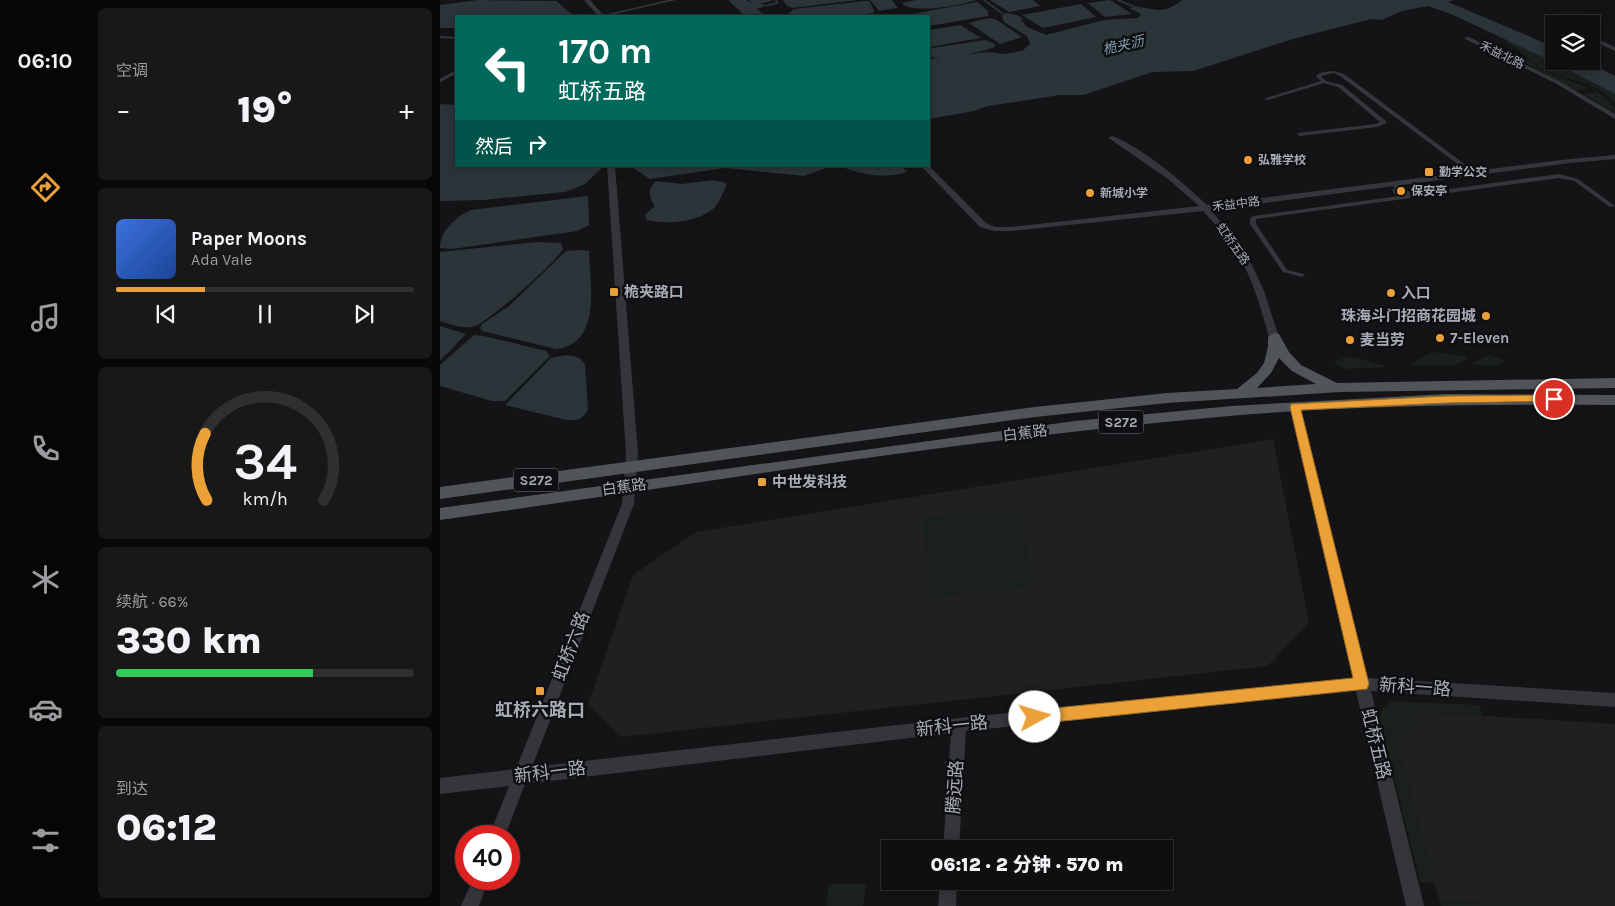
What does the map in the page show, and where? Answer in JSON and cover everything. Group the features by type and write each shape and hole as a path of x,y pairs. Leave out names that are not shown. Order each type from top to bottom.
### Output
{"main road":[{"path":"1274,337 1283,355 1294,368 1309,377 1340,387"},
{"path":"1240,393 1261,378 1268,368 1275,346 1274,337"},
{"name":"白蕉路","path":"440,493 632,460 1034,412 1240,393 1340,387 1615,383"},
{"name":"白蕉路","path":"440,514 1074,426 1295,407 1446,399 1615,400"}],"street":[{"path":"587,0 600,15"},
{"path":"606,15 674,0"},
{"path":"440,37 455,38"},
{"name":"禾益北路","path":"1467,38 1557,82 1615,117"},
{"path":"1600,43 1615,51"},
{"path":"1600,45 1615,51"},
{"path":"1324,82 1318,76 1321,74 1334,72 1342,75 1473,173"},
{"path":"441,80 455,73"},
{"path":"441,80 455,80"},
{"path":"1266,99 1324,82 1340,86 1384,123 1300,134"},
{"name":"虹桥五路","path":"1112,138 1162,170 1206,208 1248,265 1274,337"},
{"name":"禾益中路","path":"1570,161 1576,158 1615,152"},
{"name":"禾益中路","path":"926,167 982,224 994,229 1011,230 1396,186 1473,173 1615,157"},
{"name":"虹桥六路","path":"501,825 628,504 632,460 611,167"},
{"path":"1302,275 1285,270 1253,224 1253,218 1406,195 1562,176 1576,180 1612,206"},
{"path":"1396,186 1394,190 1396,192 1406,195"},
{"name":"虹桥五路","path":"1295,407 1416,906"},
{"name":"新科一路","path":"440,786 959,725 1362,684 1615,700"},
{"name":"腾远路","path":"952,840 959,725"},
{"path":"470,906 477,890"},
{"path":"947,906 948,890"}],"shaded area":[{"path":"1510,41 1545,59 1545,70 1515,48 1505,42"},
{"path":"1514,57 1527,59 1545,71 1597,91 1615,108 1615,113 1583,94 1597,92 1588,88 1577,91"},
{"path":"1545,70 1567,70 1615,94 1615,103 1599,90"},
{"path":"1432,352 1465,356 1467,359 1454,366 1409,365"},
{"path":"1490,355 1505,361 1496,366 1470,364"},
{"path":"1349,356 1385,367 1345,369 1333,362"},
{"path":"1273,439 1309,622 1268,666 622,737 588,705 633,575 696,532"},
{"path":"1022,510 1033,586 929,598 923,517"},
{"path":"1392,701 1479,705 1483,716 1423,712 1396,740 1435,883 1420,882 1380,722 1382,709"},
{"path":"1423,712 1615,724 1615,906 1441,906 1396,740"},
{"path":"829,884 866,884 863,906 826,906"},
{"path":"1439,899 1539,905 1539,906 1441,906"}],"water":[{"path":"478,0 556,1 573,15 455,15 455,28 440,28 440,5"},
{"path":"728,0 746,0 756,5 748,0 774,0 760,4 768,5 757,9 764,15 744,15"},
{"path":"783,0 858,0 792,8 787,6"},
{"path":"870,0 892,0 898,8 879,11"},
{"path":"916,0 976,0 926,9 907,7 902,3"},
{"path":"990,0 1033,0 1040,6 1009,12"},
{"path":"1110,0 1132,14 1105,17 1088,3"},
{"name":"桅夹沥","path":"1182,0 1454,0 1448,2 1545,43 1545,58 1451,14 1428,6 1402,11 1382,20 1371,19 1293,39 1193,71 1153,72 1083,95 1060,95 988,106 974,111 930,119 930,59 988,52 1003,54 1022,51 1030,44 1027,36 1004,22 1002,16 1006,13 1017,15 1023,19 1021,20 1027,27 1046,35 1104,20 1138,18 1141,14 1129,8 1167,9"},
{"path":"869,1 874,10 873,13 857,15 790,15 789,13 794,9"},
{"path":"977,2 988,11 988,16 930,26 930,15 912,14"},
{"path":"1081,4 1096,17 1043,28 1022,15"},
{"path":"988,18 995,19 1022,37 1000,44 969,23"},
{"path":"960,25 981,38 930,47 930,30"},
{"path":"985,40 995,44 995,47 971,54 943,58 930,56 930,49"},
{"path":"1600,68 1615,76 1615,94 1569,70 1600,70"},
{"path":"440,104 455,105 455,167 603,167 585,184 565,192 483,200 440,201"},
{"path":"632,167 826,168 804,176 725,168 650,179"},
{"path":"843,167 902,167 907,172 882,176 857,172"},
{"path":"713,180 726,183 726,186 717,205 709,212 683,221 664,222 647,220 645,215 655,206 650,193 651,187 656,181 682,184"},
{"path":"588,196 589,225 577,231 452,249 440,248 443,236 450,225 460,216 471,210"},
{"path":"537,242 561,243 563,249 536,278 508,303 475,326 462,327 440,321 440,252"},
{"path":"566,251 589,251 590,310 587,324 581,336 571,345 556,349 482,331 480,328 482,324 509,306"},
{"path":"440,326 466,334 440,361"},
{"path":"474,335 546,351 550,356 505,401 492,401 440,386 440,365"},
{"path":"567,355 578,357 585,365 588,410 581,418 566,420 505,405 551,358"}],"waterway":[{"path":"768,5 777,3 776,0"},
{"path":"984,0 1006,16"},
{"path":"1118,0 1137,8"}],"place":[{"name":"弘雅学校","path":"1248,160"},
{"name":"勤学公交","path":"1429,172"},
{"name":"保安亭","path":"1401,191"},
{"name":"新城小学","path":"1090,193"},
{"name":"桅夹路口","path":"614,292"},
{"name":"入口","path":"1391,293"},
{"name":"珠海斗门招商花园城","path":"1486,316"},
{"name":"7-Eleven","path":"1440,338"},
{"name":"麦当劳","path":"1350,340"},
{"name":"中世发科技","path":"762,482"},
{"name":"虹桥六路口","path":"540,691"}],"route":[{"path":"1035,717 1362,684 1295,407 1446,399 1554,399"}]}
